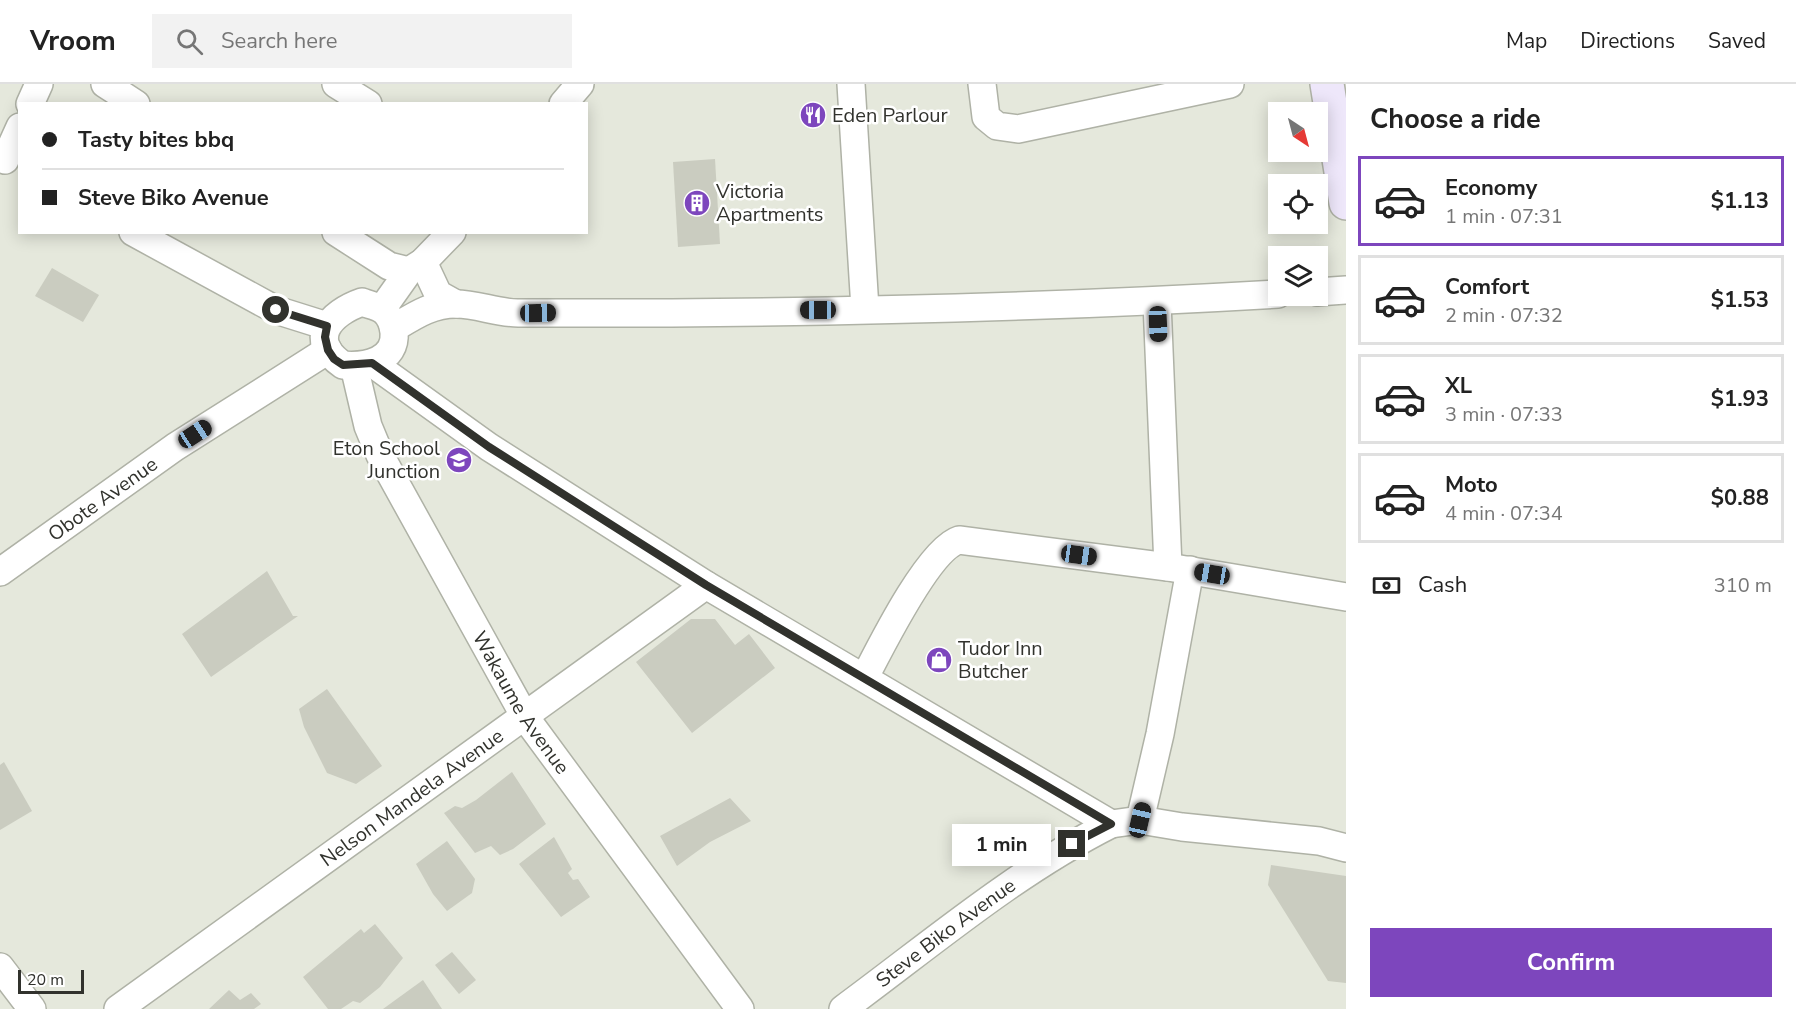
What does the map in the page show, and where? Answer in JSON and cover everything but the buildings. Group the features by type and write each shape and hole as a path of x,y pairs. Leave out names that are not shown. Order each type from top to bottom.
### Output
{"main road":[{"path":"1327,84 1346,203"}],"street":[{"path":"31,102 39,84"},
{"path":"105,84 133,102"},
{"path":"336,84 365,102"},
{"path":"565,102 580,84"},
{"path":"851,84 865,309"},
{"path":"982,84 986,117 997,126 1018,129 1230,84"},
{"path":"8,162 18,133"},
{"path":"137,234 327,338 334,359 343,365 363,365 389,352 388,319 416,266 450,234"},
{"path":"339,234 389,266 416,266"},
{"path":"416,266 438,294 456,304"},
{"path":"1328,291 1346,290"},
{"path":"327,338 342,310 362,303 388,319 429,308 456,304 514,313 865,309 1158,302 1268,295"},
{"path":"1140,820 1160,734 1179,569 1158,302"},
{"name":"Obote Avenue","path":"0,572 327,338"},
{"path":"363,365 706,585 1111,824 1140,820 1182,827 1319,841 1346,848"},
{"name":"Wakaume Avenue","path":"363,365 368,426 380,456 525,717 740,1009"},
{"path":"865,677 886,636 934,560 942,550 954,542 968,540 1179,569 1346,597"},
{"name":"Nelson Mandela Avenue","path":"118,1009 706,585"},
{"name":"Steve Biko Avenue","path":"843,1009 1036,867 1111,824"},
{"path":"0,967 32,1009"}],"place":[{"name":"Eden Parlour","path":"813,115"},
{"name":"Victoria Apartments","path":"697,203"},
{"name":"Eton School Junction","path":"459,460"},
{"name":"Tudor Inn Butcher","path":"939,660"}],"route":[{"path":"276,310 327,326 325,337 328,350 334,359 343,365 363,366 372,363 489,447 706,585 1111,824 1072,844"}]}
